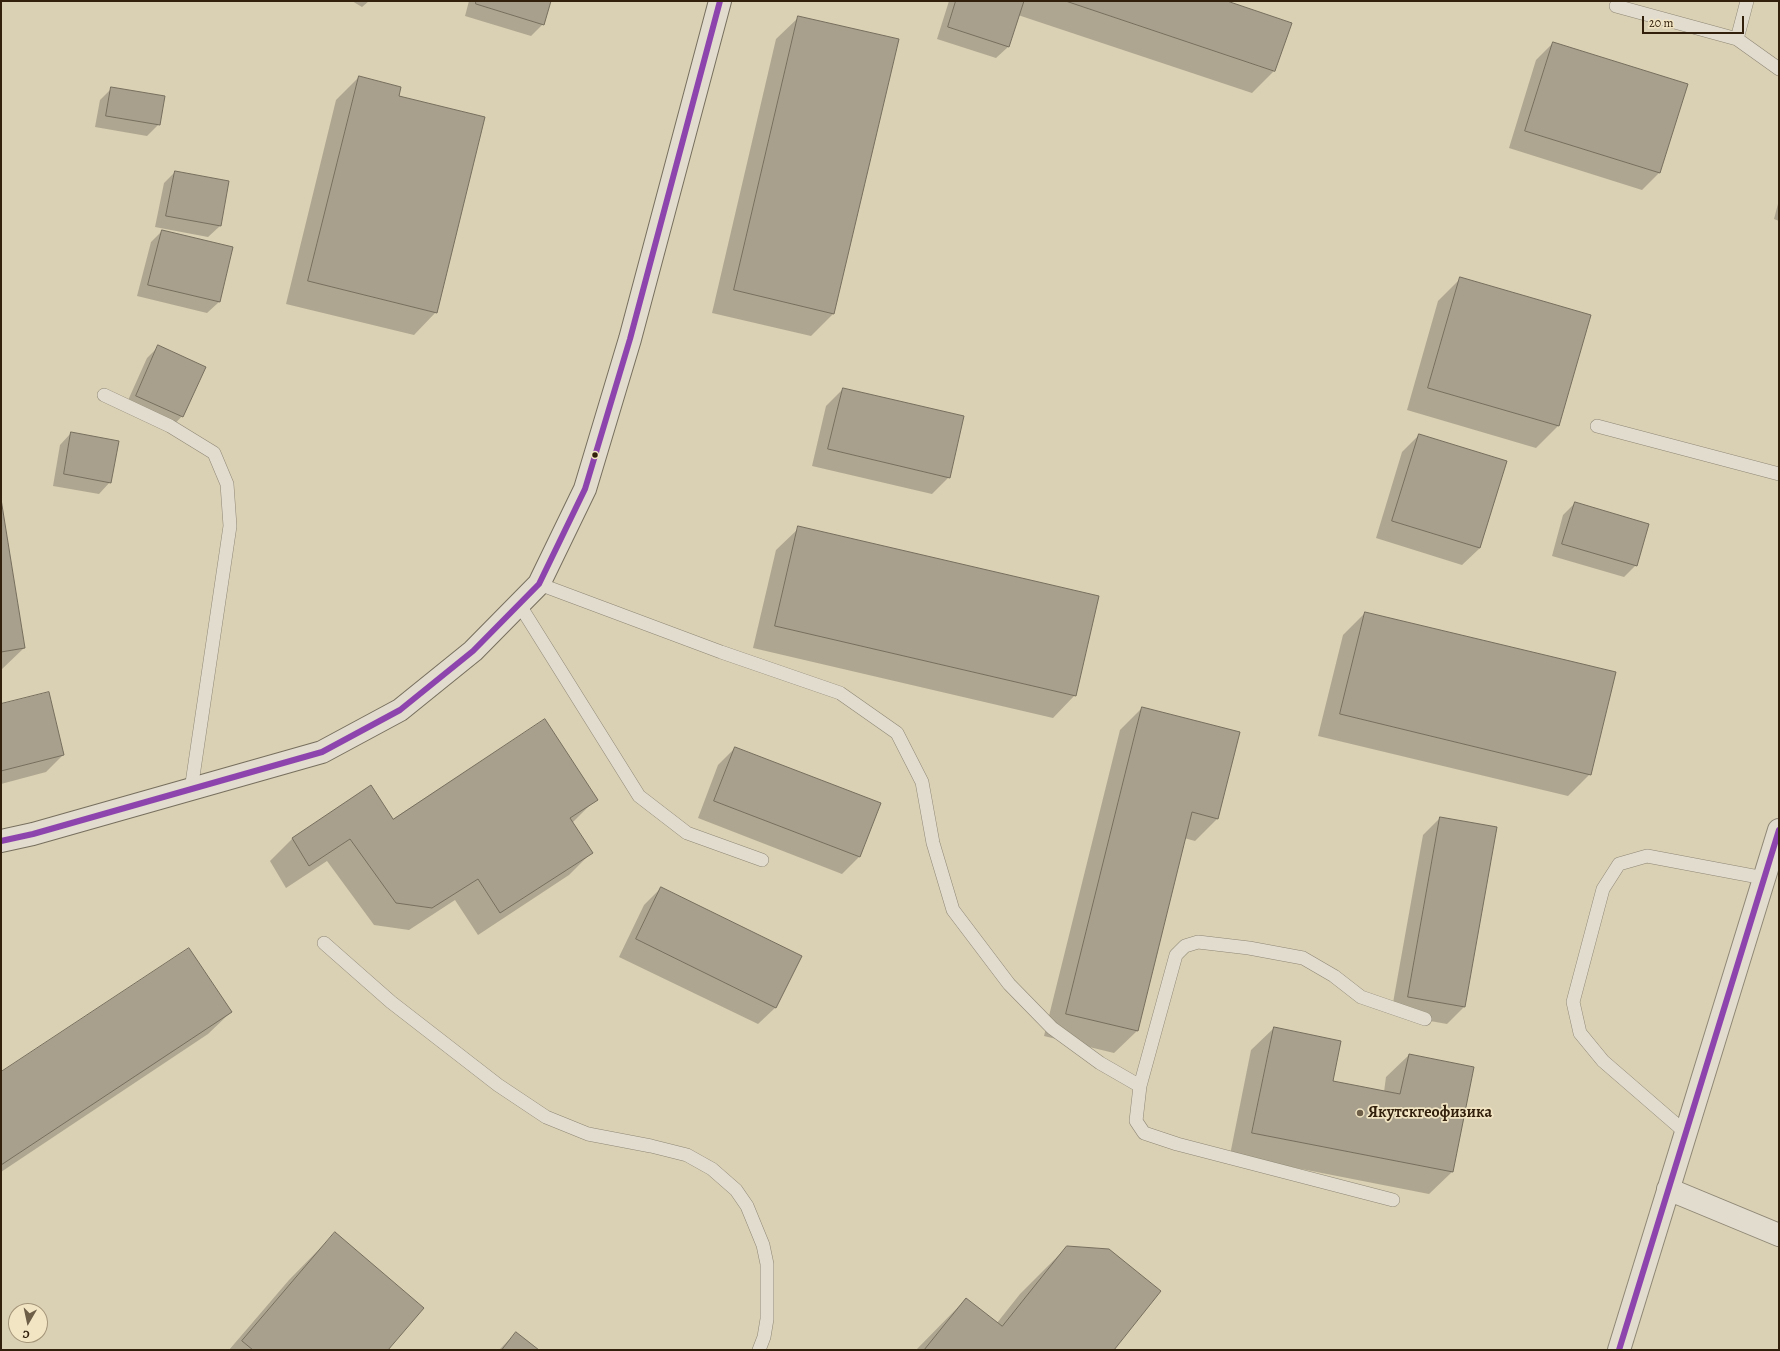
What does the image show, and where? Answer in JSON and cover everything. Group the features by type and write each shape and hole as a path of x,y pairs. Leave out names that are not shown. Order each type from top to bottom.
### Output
{"main road":[{"path":"1,841 33,834 322,752 400,710 474,651 539,584 585,489 630,339 720,1"},
{"path":"1619,1350 1764,878 1778,839"},
{"path":"1668,1189 1779,1235"}],"lane":[{"path":"1737,39 1747,1"},
{"path":"1616,6 1737,39 1779,69"},
{"path":"104,395 170,426 214,453 227,484 230,526 191,790"},
{"path":"1597,426 1779,474"},
{"path":"539,584 721,652 840,694 896,733 922,782 933,843 953,910 1009,984 1052,1028 1100,1062 1140,1086"},
{"path":"519,604 639,796 687,833 762,860"},
{"path":"1685,1132 1603,1061 1580,1033 1573,1002 1603,890 1619,864 1647,856 1764,878"},
{"path":"1393,1200 1177,1144 1144,1133 1136,1120 1140,1086 1176,955 1185,946 1198,942 1249,948 1303,958 1334,976 1361,997 1425,1019"},
{"path":"324,943 391,1002 498,1085 546,1116 588,1134 651,1146 687,1155 712,1169 736,1190 747,1206 763,1245 767,1264 767,1319 764,1337 759,1350"}],"building":[{"path":"476,1 551,1 544,25 476,4"},
{"path":"956,1 1024,1 1009,47 948,27"},
{"path":"1066,1 1227,1 1292,23 1275,71"},
{"path":"798,16 899,39 834,314 734,290"},
{"path":"1553,42 1688,84 1660,173 1525,131"},
{"path":"359,76 401,87 399,96 485,117 437,313 308,281"},
{"path":"111,87 165,96 160,125 106,116"},
{"path":"175,171 229,181 221,226 166,216"},
{"path":"162,230 233,247 220,302 148,285"},
{"path":"1460,277 1591,315 1559,426 1428,388"},
{"path":"158,345 206,367 183,417 136,396"},
{"path":"843,388 964,416 950,478 828,449"},
{"path":"71,432 119,441 111,483 64,474"},
{"path":"1419,434 1507,461 1480,548 1392,521"},
{"path":"1,499 25,648 1,652"},
{"path":"1575,502 1649,524 1637,566 1562,544"},
{"path":"798,526 1099,596 1076,696 775,626"},
{"path":"1365,612 1616,672 1591,775 1340,714"},
{"path":"49,692 64,755 1,771 1,704"},
{"path":"1142,707 1240,732 1218,819 1192,812 1138,1031 1066,1014"},
{"path":"545,719 598,800 570,818 593,853 500,913 478,879 432,908 396,903 350,839 309,866 292,838 371,785 393,819"},
{"path":"735,747 881,803 860,857 714,801"},
{"path":"1440,817 1497,827 1465,1007 1408,997"},
{"path":"661,887 802,956 776,1008 636,939"},
{"path":"189,948 232,1012 1,1165 1,1072"},
{"name":"Якутскгеофизика","path":"1274,1027 1341,1041 1333,1081 1400,1094 1409,1054 1474,1067 1453,1172 1252,1133"},
{"path":"335,1232 424,1308 388,1350 253,1350 242,1341"},
{"path":"1067,1246 1109,1249 1161,1291 1114,1350 924,1350 966,1298 1002,1326"},
{"path":"516,1332 539,1350 502,1350"}],"transit line":[{"path":"1,841 33,834 322,752 400,710 473,651 539,584 585,489 630,339 720,1"},
{"path":"1619,1350 1779,830"}],"place":[{"name":"Якутскгеофизика","path":"1360,1113"}]}
